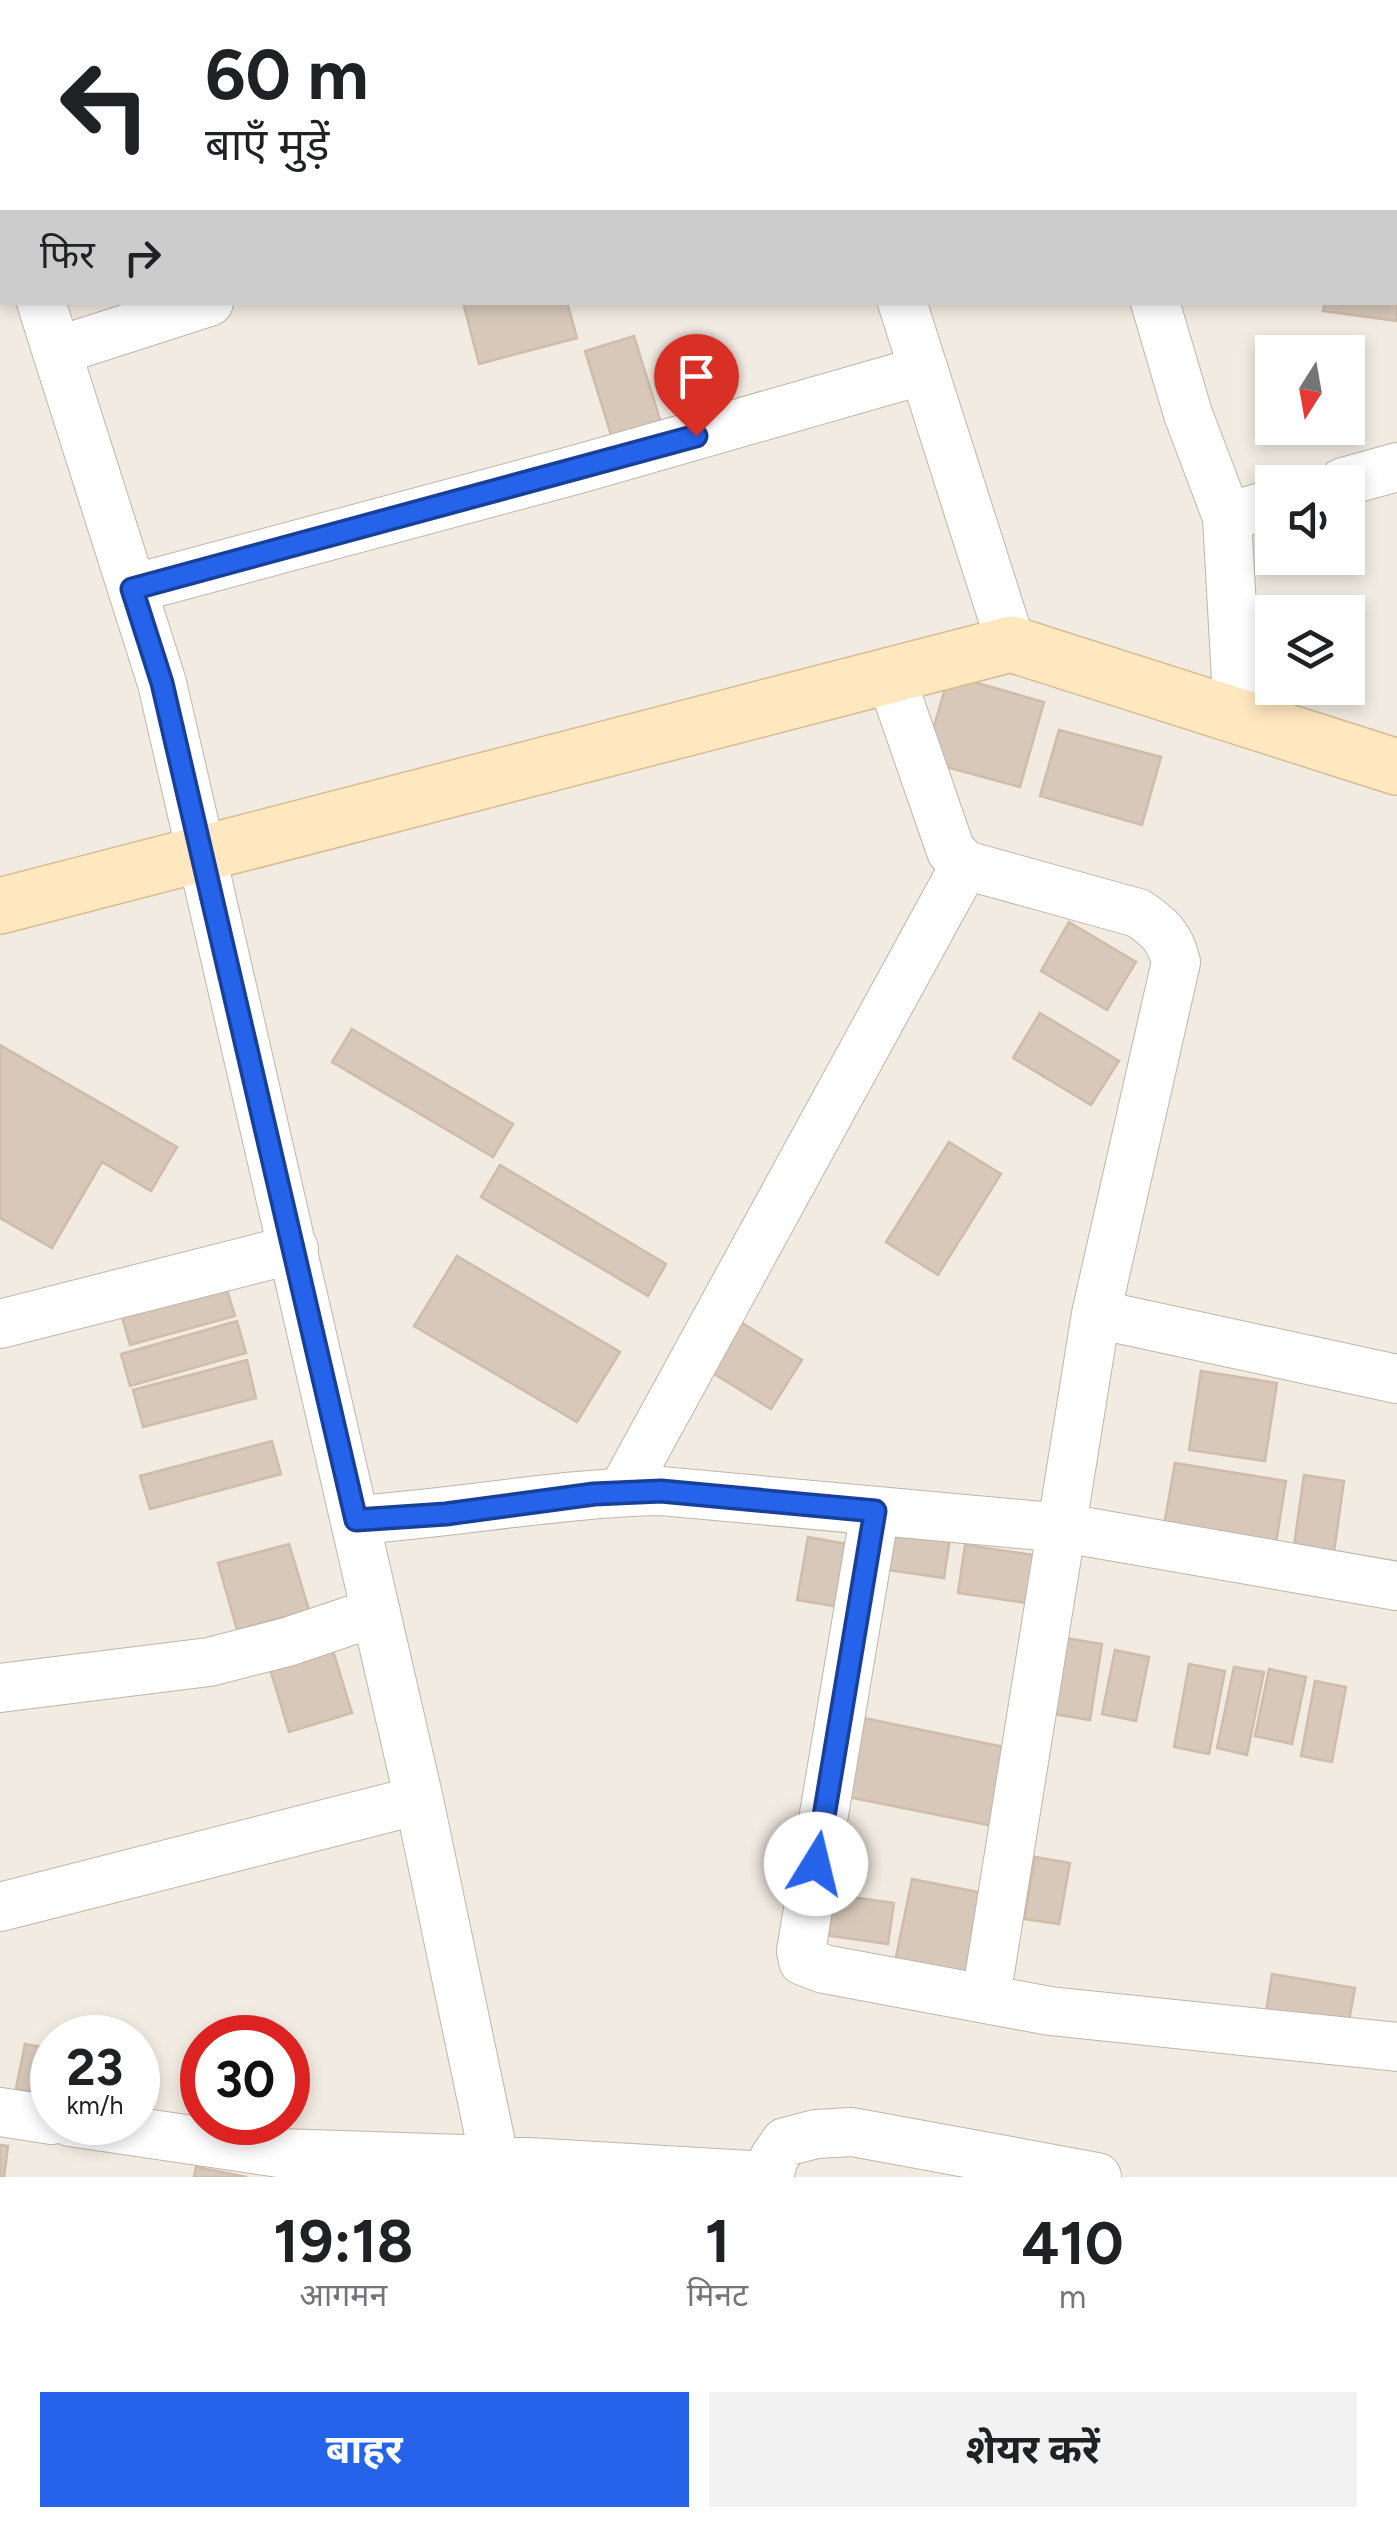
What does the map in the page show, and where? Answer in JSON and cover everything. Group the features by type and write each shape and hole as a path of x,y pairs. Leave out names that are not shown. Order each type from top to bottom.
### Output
{"street":[{"path":"43,305 162,683 419,1800 496,2168"},
{"path":"56,350 199,305"},
{"path":"903,305 1011,644"},
{"path":"1156,305 1188,414 1228,517 1238,716"},
{"path":"132,589 582,468 924,370"},
{"path":"1365,476 1397,467"},
{"path":"1228,517 1255,509"},
{"path":"0,906 1011,644 1397,766"},
{"path":"890,674 951,851 965,865 1138,913 1161,928 1172,945 1176,962 1096,1314 986,1997"},
{"path":"622,1492 965,865"},
{"path":"0,1324 294,1249"},
{"path":"1096,1314 1397,1378"},
{"path":"356,1520 661,1491 1064,1528 1397,1586"},
{"path":"875,1511 801,1951 803,1961 824,1969 1050,2011 1397,2047"},
{"path":"0,1688 209,1662 287,1642 376,1612"},
{"path":"0,1907 419,1800"},
{"path":"0,2112 30,2117"},
{"path":"160,2135 279,2153 325,2166 769,2177 784,2142 816,2134 852,2132 1067,2174"}],"building":[{"path":"464,305 568,305 577,338 479,364"},
{"path":"1324,305 1397,305 1397,321 1323,311"},
{"path":"634,336 666,439 617,454 585,351"},
{"path":"949,675 1044,702 1020,787 924,761"},
{"path":"1059,730 1161,757 1142,825 1040,796"},
{"path":"1069,922 1136,962 1107,1010 1041,971"},
{"path":"1040,1013 1119,1061 1091,1105 1013,1058"},
{"path":"352,1029 513,1124 493,1157 332,1062"},
{"path":"0,1045 177,1147 151,1191 102,1162 52,1248 0,1218"},
{"path":"949,1142 1001,1174 938,1275 886,1242"},
{"path":"500,1165 666,1264 648,1296 481,1197"},
{"path":"457,1256 620,1352 577,1422 414,1326"},
{"path":"222,1274 235,1316 130,1345 118,1303"},
{"path":"731,1316 802,1360 771,1409 700,1365"},
{"path":"237,1321 246,1353 130,1386 121,1354"},
{"path":"247,1360 256,1398 143,1427 133,1390"},
{"path":"1201,1371 1277,1383 1265,1461 1189,1450"},
{"path":"272,1441 281,1474 150,1509 140,1476"},
{"path":"1175,1463 1286,1481 1274,1555 1162,1536"},
{"path":"1304,1475 1344,1481 1332,1566 1292,1560"},
{"path":"880,1521 951,1531 944,1578 874,1568"},
{"path":"808,1537 858,1546 846,1608 797,1600"},
{"path":"289,1544 309,1610 237,1630 218,1563"},
{"path":"965,1545 1034,1555 1027,1603 958,1593"},
{"path":"1059,1637 1102,1644 1090,1720 1047,1713"},
{"path":"331,1644 352,1713 289,1732 268,1662"},
{"path":"1115,1650 1149,1657 1136,1721 1102,1714"},
{"path":"1189,1664 1225,1671 1209,1754 1174,1747"},
{"path":"1234,1667 1264,1672 1247,1755 1217,1748"},
{"path":"1269,1669 1306,1677 1292,1744 1255,1736"},
{"path":"1315,1681 1346,1687 1332,1762 1301,1756"},
{"path":"859,1717 1009,1748 993,1826 843,1796"},
{"path":"1035,1857 1070,1863 1059,1924 1024,1919"},
{"path":"912,1879 983,1893 967,1976 895,1962"},
{"path":"823,1893 894,1903 888,1944 817,1934"},
{"path":"1272,1974 1355,1988 1348,2026 1266,2012"},
{"path":"25,2044 30,2045 30,2092 16,2089"},
{"path":"0,2145 8,2146 4,2177 0,2177"},
{"path":"196,2167 247,2177 194,2177"}],"route":[{"path":"696,436 132,589 162,683 356,1520 446,1514 594,1494 661,1491 875,1511 816,1864"}]}
